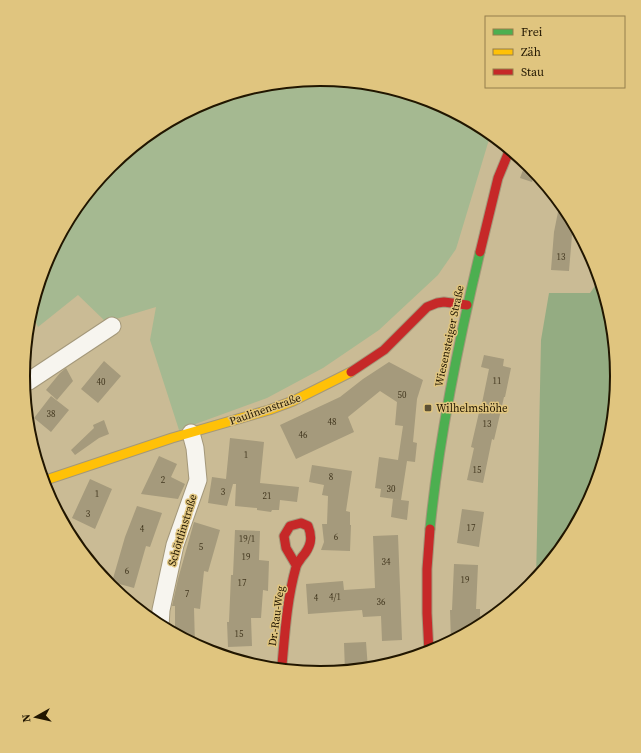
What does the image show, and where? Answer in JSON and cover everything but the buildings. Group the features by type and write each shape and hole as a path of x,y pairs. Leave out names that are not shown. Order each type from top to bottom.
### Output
{"street":[{"name":"Wiesensteiger Straße","path":"429,646 427,569 434,489 446,408 467,305 498,178 508,155"},
{"name":"Paulinenstraße","path":"49,479 172,438 269,410 294,401 350,373 384,350 427,307 444,302 467,305"},
{"path":"30,380 112,326"},
{"name":"Schöttlinstraße","path":"160,619 175,545 198,480 195,448 191,433"},
{"name":"Dr.-Rau-Weg","path":"282,665 288,606 296,565"}],"green space":[{"path":"320,86 358,88 396,96 432,108 466,125 489,140 456,249 438,275 379,330 323,368 267,398 179,430 150,340 156,307 106,322 78,295 38,327 36,322 40,301 52,265 69,231 90,200 115,171 144,146 175,125 209,108 245,96 283,88"},
{"path":"596,284 609,339 611,376 609,414 601,452 589,488 562,538 536,571 541,340 549,293 590,293"}],"traffic: fast":[{"path":"430,529 450,390 480,252"}],"traffic: slow":[{"path":"49,479 172,438 269,410 293,401 351,372"}],"traffic: jam":[{"path":"480,252 498,178 508,155"},
{"path":"351,372 384,350 427,307 444,302 467,305"},
{"path":"282,665 288,603 293,579 297,564 307,550 311,538 308,526 301,523 290,526 284,536 286,548 296,565"},
{"path":"429,646 427,569 430,529"}],"place":[{"name":"Wilhelmshöhe","path":"428,408"}]}
